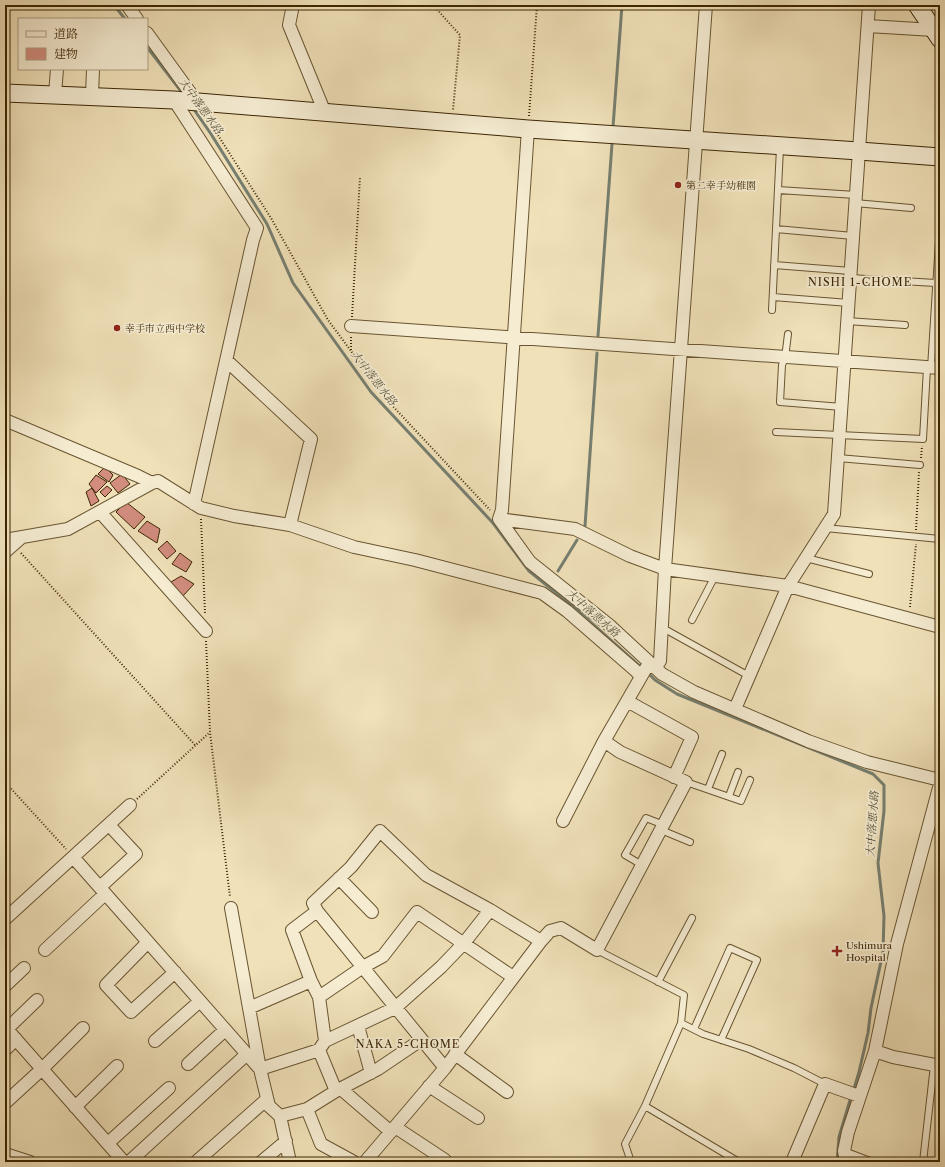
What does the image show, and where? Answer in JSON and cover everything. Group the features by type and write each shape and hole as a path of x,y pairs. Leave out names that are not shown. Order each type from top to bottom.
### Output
{"street":[{"path":"127,5 136,18"},
{"path":"563,821 627,701 647,670 660,661 665,569 706,5"},
{"path":"735,709 788,586 834,514 869,5"},
{"path":"917,5 937,35"},
{"path":"295,6 289,25 325,113"},
{"path":"868,26 937,35"},
{"path":"148,35 257,228 253,240 194,504"},
{"path":"55,94 57,70"},
{"path":"92,96 93,70"},
{"path":"5,93 55,94 184,101 528,129 940,157"},
{"path":"528,129 502,510 500,520 530,562 609,625 647,670"},
{"path":"351,326 514,339 933,368"},
{"path":"226,360 311,439 290,525"},
{"path":"5,420 130,473 152,484"},
{"path":"11,544 68,529 158,481 201,508 234,516 290,525 354,547 415,560 542,593 567,611 636,671 647,670 662,674 694,692 808,741 867,762 940,780"},
{"path":"100,512 206,631"},
{"path":"500,520 575,529 630,556 665,569 788,586 940,627"},
{"path":"627,701 692,737 674,777"},
{"path":"365,1162 430,1086 550,931 561,928 597,950 686,782 620,752 604,742"},
{"path":"845,1156 848,1132 858,1096 874,1051 897,944 940,784"},
{"path":"5,919 130,805"},
{"path":"45,950 103,891 136,854 109,825"},
{"path":"444,1068 317,911 313,903 351,867 380,832 426,875 490,910 541,941"},
{"path":"73,857 260,1069"},
{"path":"339,878 372,912"},
{"path":"231,908 260,1069 269,1106 280,1116 290,1162"},
{"path":"260,1069 322,1046 395,1008 441,967 464,943 490,910"},
{"path":"317,911 292,930 311,981 319,997 322,1046 338,1090 393,1129 445,1160"},
{"path":"319,997 363,967 383,956 416,912 513,977"},
{"path":"148,942 106,984 131,1012 175,972"},
{"path":"5,986 24,968"},
{"path":"249,1008 311,981"},
{"path":"37,1000 6,1028 124,1162"},
{"path":"155,1042 200,1001"},
{"path":"358,1026 371,1073"},
{"path":"5,1103 83,1028"},
{"path":"188,1064 226,1030"},
{"path":"5,1050 16,1039"},
{"path":"280,1116 307,1109 338,1090 371,1073 421,1040"},
{"path":"874,1051 893,1057 937,1065"},
{"path":"129,1162 247,1054"},
{"path":"455,1054 507,1092"},
{"path":"75,1107 117,1066"},
{"path":"792,1162 825,1084 858,1096"},
{"path":"430,1086 478,1118"},
{"path":"108,1143 169,1088"},
{"path":"196,1162 267,1099"},
{"path":"307,1109 320,1144 354,1162"},
{"path":"261,1162 286,1141"},
{"path":"5,1145 10,1156 30,1162"}],"lane":[{"path":"772,310 780,146"},
{"path":"778,190 856,199 911,208"},
{"path":"776,432 923,439 933,368 940,225"},
{"path":"776,229 853,236"},
{"path":"774,265 850,275 938,281"},
{"path":"772,297 849,303"},
{"path":"847,321 905,325"},
{"path":"788,334 785,358 782,365 780,402 842,407"},
{"path":"838,458 920,465"},
{"path":"825,528 940,538"},
{"path":"806,558 868,574"},
{"path":"692,620 715,576"},
{"path":"661,627 749,676"},
{"path":"708,789 722,754"},
{"path":"729,796 738,772"},
{"path":"686,782 741,801 750,780"},
{"path":"642,865 625,855 646,818 690,842"},
{"path":"658,982 692,918"},
{"path":"694,1029 730,948 758,960 721,1040"},
{"path":"597,950 684,995 681,1023 645,1106 625,1144 631,1162"},
{"path":"681,1023 703,1034 749,1049 794,1068 825,1084"},
{"path":"923,1162 937,1065"},
{"path":"645,1106 739,1162"},
{"path":"845,1156 874,1162"}],"path":[{"path":"433,5 460,35 452,123"},
{"path":"528,129 538,5"},
{"path":"184,101 271,218 328,320 351,352 388,401 500,520"},
{"path":"351,352 351,326 360,177"},
{"path":"11,544 195,745"},
{"path":"130,805 210,732 231,908"},
{"path":"5,782 73,857"}],"building":[{"path":"105,467 113,475 109,482 98,474"},
{"path":"122,474 130,484 118,493 110,483"},
{"path":"96,475 107,482 96,493 89,484"},
{"path":"107,486 112,490 105,497 100,492"},
{"path":"92,488 99,501 91,506 86,492"},
{"path":"126,502 145,517 134,529 116,512"},
{"path":"147,521 160,529 157,543 138,531"},
{"path":"167,541 176,551 167,559 158,549"},
{"path":"180,553 192,562 186,572 172,564"},
{"path":"181,576 194,584 182,597 171,582"}],"waterway":[{"name":"大中落悪水路","path":"114,5 124,18"},
{"path":"613,127 622,5"},
{"name":"大中落悪水路","path":"148,48 184,95"},
{"name":"大中落悪水路","path":"193,108 267,224 293,283 371,392 493,523 529,571 575,608 642,668"},
{"path":"598,336 612,144"},
{"path":"585,526 597,353"},
{"path":"558,571 577,540"},
{"name":"大中落悪水路","path":"648,673 655,680 677,694 873,774 884,785 884,811 878,863 884,916 883,952 871,1008 868,1033 853,1092"},
{"name":"大中落悪水路","path":"837,1162 839,1137 851,1097"}],"place":[{"name":"第二幸手幼稚園","path":"678,185"},
{"name":"幸手市立西中学校","path":"117,328"},
{"name":"Ushimura Hospital","path":"837,951"}],"district":[{"name":"NISHI 1-CHOME","path":"860,282"},
{"name":"NAKA 5-CHOME","path":"408,1044"}]}
